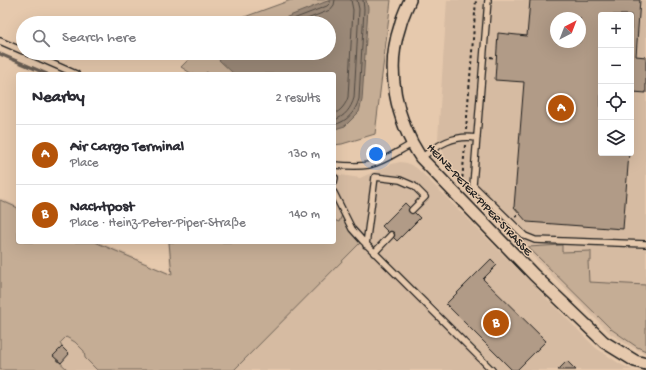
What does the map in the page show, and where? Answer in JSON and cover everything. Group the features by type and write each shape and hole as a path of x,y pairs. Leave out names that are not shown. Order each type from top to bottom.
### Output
{"street":[{"name":"HEINZ-PETER-PIPER-STRASSE","path":"410,0 399,27 395,47 394,83 398,108 412,144 421,158 534,275 604,342 635,361 646,364"}],"lane":[{"path":"488,0 473,185 525,236 536,240 646,244"},
{"path":"0,41 16,48"},
{"path":"44,60 71,72"},
{"path":"421,158 440,144 466,136 477,138"},
{"path":"336,165 349,166 370,164 388,157 412,144"},
{"path":"366,245 375,177 400,180 414,186 425,197 412,210"},
{"path":"336,197 352,229 366,245 492,370"},
{"path":"374,253 391,235"}],"shaded area":[{"path":"291,0 391,0 375,134 336,145 336,72 189,72 181,67 188,60 336,60 336,16 247,16"},
{"path":"447,0 646,0 646,354 611,334 452,176 438,138"},
{"path":"400,162 407,163 420,171 596,348 620,364 633,370 0,370 0,198 16,205 16,244 105,244 170,273 168,244 336,244 336,174 360,178"},
{"path":"0,200 16,207 16,244 100,244 172,275 169,244 336,244 336,221 339,222 342,215 350,231 360,243 234,370 97,370 85,358 84,351 75,342 66,337 60,343 62,347 53,356 68,370 0,370"},
{"path":"562,245 562,252 591,251 591,261 588,261 589,282 646,285 646,351 637,347 611,329 528,247"}],"water":[{"path":"330,0 366,0 368,8 362,100 359,112 345,126 336,129 336,72 232,72 219,60 336,60 336,16 290,16"}],"building":[{"path":"530,0 640,0 636,56 646,57 646,93 634,92 634,12 598,12 598,156 629,156 623,229 527,222 514,207 524,82 495,80 498,33 527,36"},
{"path":"405,203 420,218 397,241 382,226"},
{"path":"491,259 497,265 483,279 546,341 517,370 512,370 446,304"},
{"path":"62,347 69,354 61,363 53,356"},
{"path":"567,361 576,370 558,370"}],"waterway":[{"path":"0,54 42,72"}],"place":[{"name":"Air Cargo Terminal","path":"561,108"},
{"name":"Nachtpost","path":"496,323"}]}
